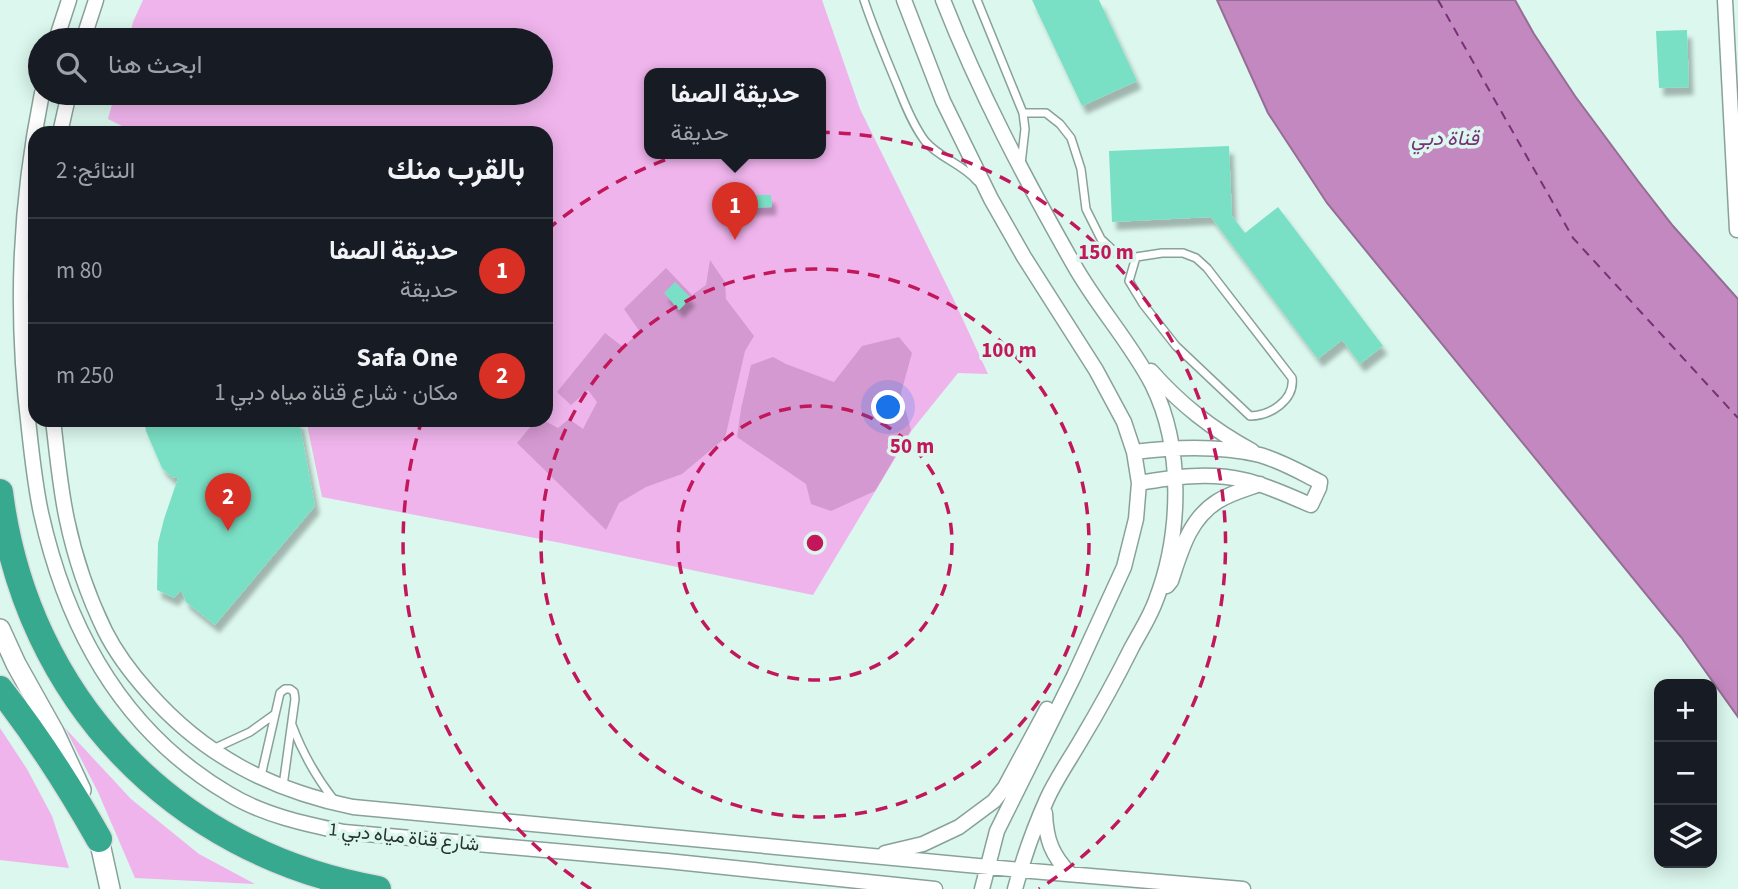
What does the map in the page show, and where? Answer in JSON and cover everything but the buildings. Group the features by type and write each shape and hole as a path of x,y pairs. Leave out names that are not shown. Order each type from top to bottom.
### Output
{"highway":[{"path":"0,492 11,554 37,630 73,693 122,754 166,795 199,819 242,844 297,869 378,889"},
{"path":"0,689 59,771 99,839"}],"main road":[{"path":"0,629 71,767 99,839 110,889"}],"street":[{"path":"60,28 69,0"},
{"path":"87,28 96,0"},
{"path":"904,0 943,101 991,199 1024,257 1096,370 1124,422 1134,452 1139,483 1136,519 1124,567 1066,693 997,831 982,889"},
{"path":"943,0 962,49 1021,169 1076,268 1152,384 1166,425 1175,477 1169,554 1156,601"},
{"path":"1725,0 1732,28 1737,230"},
{"name":"شارع قناة مياه دبي 1","path":"36,126 40,105"},
{"path":"62,126 66,105"},
{"name":"شارع قناة مياه دبي 1","path":"28,173 20,267 21,340 28,421"},
{"path":"1128,345 1170,393 1220,433 1259,455 1320,482 1311,505 1259,484 1224,477 1175,477 1139,483"},
{"name":"شارع قناة مياه دبي 1","path":"29,427 40,511 51,555 84,640 111,686 145,727 184,764 230,795 305,824 344,832 667,861 935,889"},
{"name":"شارع قناة مياه دبي 1","path":"54,427 67,520 83,577 106,632 133,675 163,709 201,743 283,787 353,807 1243,889"},
{"path":"1134,452 1171,448 1212,449 1259,455"},
{"path":"1015,889 1047,797 1093,721 1156,601 1171,581 1191,528 1217,501 1259,484"},
{"path":"867,856 923,844 959,827 980,813 1005,787 1053,699 1066,693"},
{"path":"1047,797 1045,831 1050,847 1070,874"}],"lane":[{"path":"864,0 916,127 926,143 970,174 991,199"},
{"path":"977,0 1023,113 1025,129 1021,169"},
{"path":"1023,113 1046,113 1060,124 1071,138 1081,169 1086,209 1101,239 1116,253 1136,257 1183,253 1196,258 1207,268 1292,378 1293,386 1289,396 1271,412 1250,416 1176,346 1143,304 1129,281 1136,257"},
{"path":"261,777 280,693 290,689 295,696 283,787"},
{"path":"211,750 250,732 276,713"},
{"path":"291,722 310,765 336,803"}],"shaded area":[{"path":"143,0 822,0 860,109 988,374 958,373 912,430 813,595 322,497 307,427 553,427 553,126 122,126 108,119 112,105 553,105 553,28 132,28"},
{"path":"710,260 725,282 726,299 754,336 745,351 725,438 682,474 646,487 619,503 606,530 517,443 530,427 553,425 558,428 569,419 583,429 597,402 588,390 571,405 557,392 605,333 623,347 640,332 624,309 666,268 692,295 706,285"},
{"path":"899,337 912,353 901,393 911,430 875,491 831,511 811,504 806,484 737,437 751,365 773,357 834,382 862,346"},
{"path":"0,728 27,769 52,816 69,868 0,860"},
{"path":"65,728 131,799 199,854 255,884 135,878 98,792"}],"water":[{"name":"قناة دبي","path":"1217,0 1515,0 1575,96 1638,181 1673,226 1738,299 1738,717 1717,688 1717,679 1711,679 1681,637 1327,203 1268,113"}],"ferry route":[{"path":"1438,0 1573,238 1738,418"}],"place":[{"name":"حديقة الصفا","path":"735,240"},
{"name":"Safa One","path":"228,531"}]}
